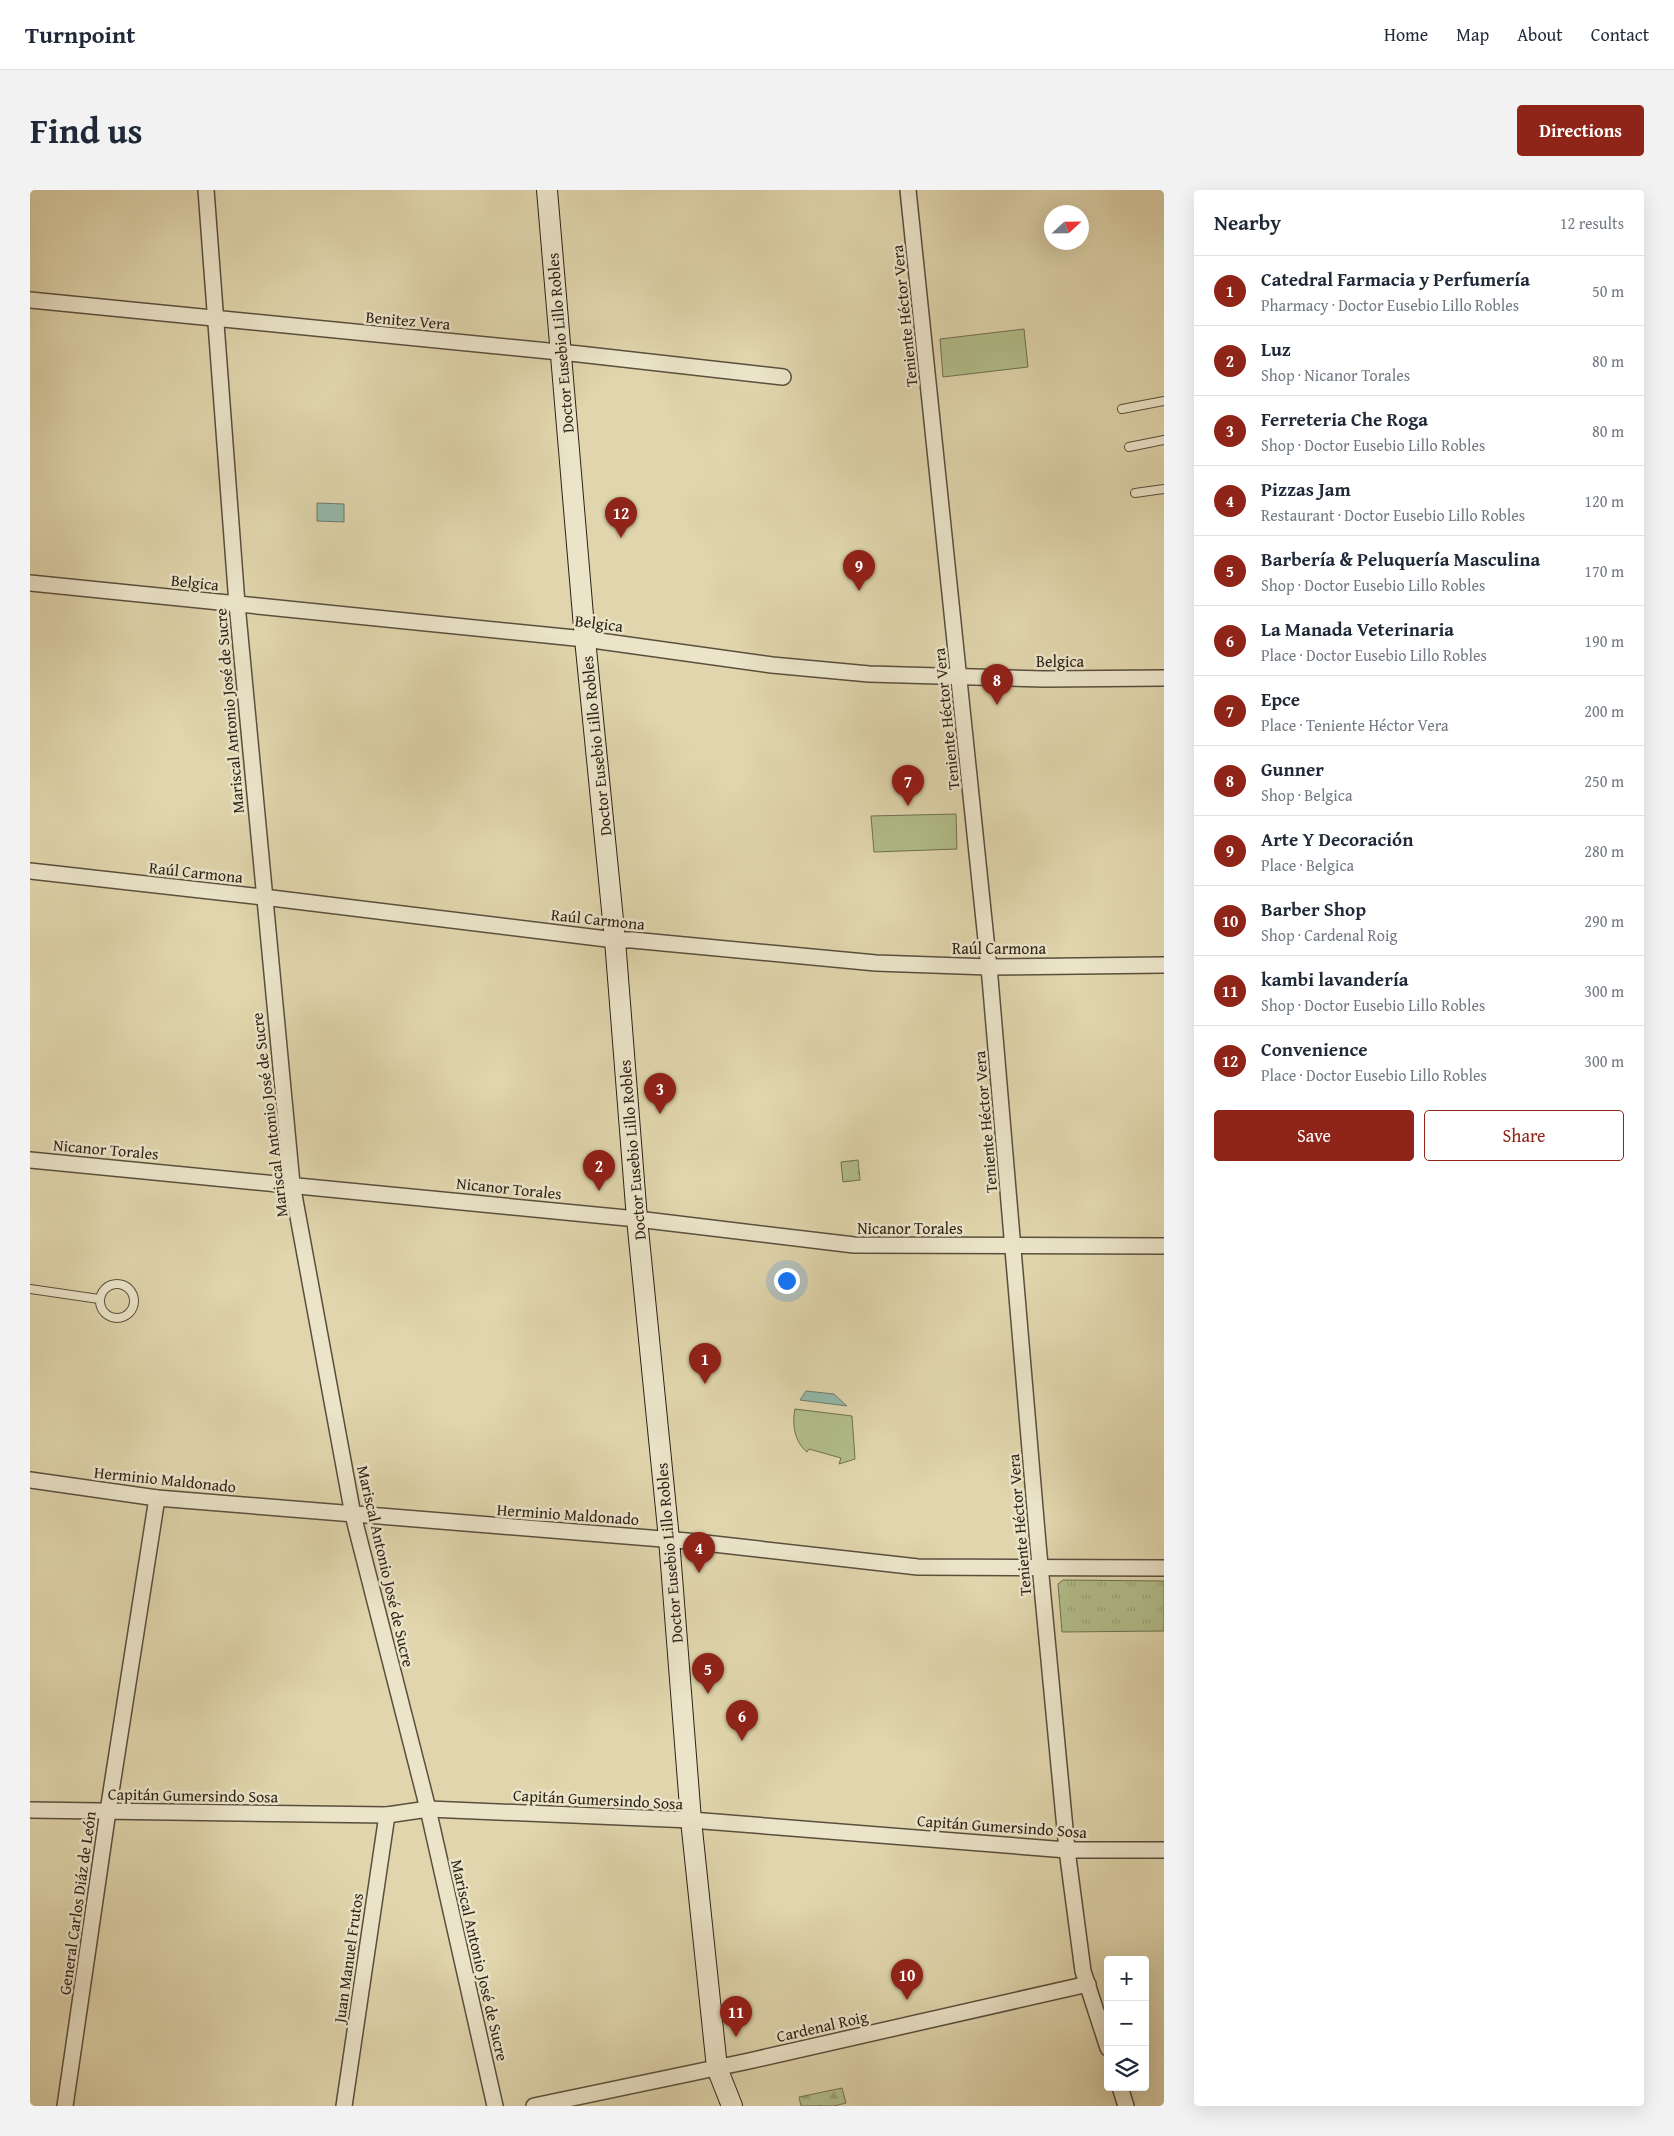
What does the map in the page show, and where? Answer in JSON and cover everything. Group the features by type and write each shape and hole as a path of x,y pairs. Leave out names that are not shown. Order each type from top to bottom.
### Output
{"main road":[{"name":"Doctor Eusebio Lillo Robles","path":"547,190 585,639 615,940 637,1219 669,1539 691,1820 717,2068 732,2106"}],"street":[{"name":"Mariscal Antonio José de Sucre","path":"206,190 237,604 263,897 292,1184 353,1515 428,1809 496,2106"},
{"name":"Teniente Héctor Vera","path":"908,190 989,966 1040,1567 1067,1850 1081,1959 1107,2046"},
{"name":"Benitez Vera","path":"30,300 561,352 783,377"},
{"name":"Belgica","path":"30,583 585,639 772,665 869,674 960,677 1164,678"},
{"name":"Raúl Carmona","path":"30,871 615,940 876,963 989,966 1164,965"},
{"name":"Nicanor Torales","path":"30,1160 637,1219 854,1245 1164,1246"},
{"name":"Herminio Maldonado","path":"30,1480 157,1498 669,1539 918,1567 1164,1568"},
{"name":"General Carlos Diáz de León","path":"65,2106 108,1811 157,1498"},
{"name":"Capitán Gumersindo Sosa","path":"30,1810 387,1815 428,1809 691,1820 1067,1850 1164,1850"},
{"name":"Juan Manuel Frutos","path":"344,2106 387,1815"},
{"name":"Cardenal Roig","path":"534,2106 717,2068 1088,1984"},
{"path":"1121,2091 1126,2106"}],"lane":[{"path":"1122,409 1164,401"},
{"path":"1129,447 1164,440"},
{"path":"1135,493 1164,489"},
{"path":"114,1283 122,1284 128,1288 133,1294 134,1302 132,1310 126,1315 119,1318 111,1318 100,1307 99,1300 101,1292 107,1286 114,1283"},
{"path":"30,1289 99,1300"}],"green space":[{"path":"1024,329 1028,367 943,377 940,339"},
{"path":"956,814 957,849 874,852 871,816"},
{"path":"858,1160 860,1180 843,1182 841,1162"},
{"path":"795,1409 852,1416 855,1459 839,1464 841,1458 809,1449 807,1452 799,1443 795,1432"},
{"path":"1063,1580 1164,1581 1164,1631 1062,1632 1058,1584"},
{"path":"842,2088 846,2103 834,2106 801,2106 799,2097"}],"shaded area":[{"path":"317,503 344,504 344,522 317,521"},
{"path":"806,1391 834,1394 847,1406 800,1400"}],"place":[{"name":"Convenience","path":"621,538"},
{"name":"Arte Y Decoración","path":"859,591"},
{"name":"Gunner","path":"997,705"},
{"name":"Epce","path":"908,806"},
{"name":"Ferreteria Che Roga","path":"660,1114"},
{"name":"Luz","path":"599,1191"},
{"name":"Catedral Farmacia y Perfumería","path":"705,1384"},
{"name":"Pizzas Jam","path":"699,1573"},
{"name":"Barbería & Peluquería Masculina","path":"708,1694"},
{"name":"La Manada Veterinaria","path":"742,1741"},
{"name":"Barber Shop","path":"907,2000"},
{"name":"kambi lavandería","path":"736,2037"}]}
